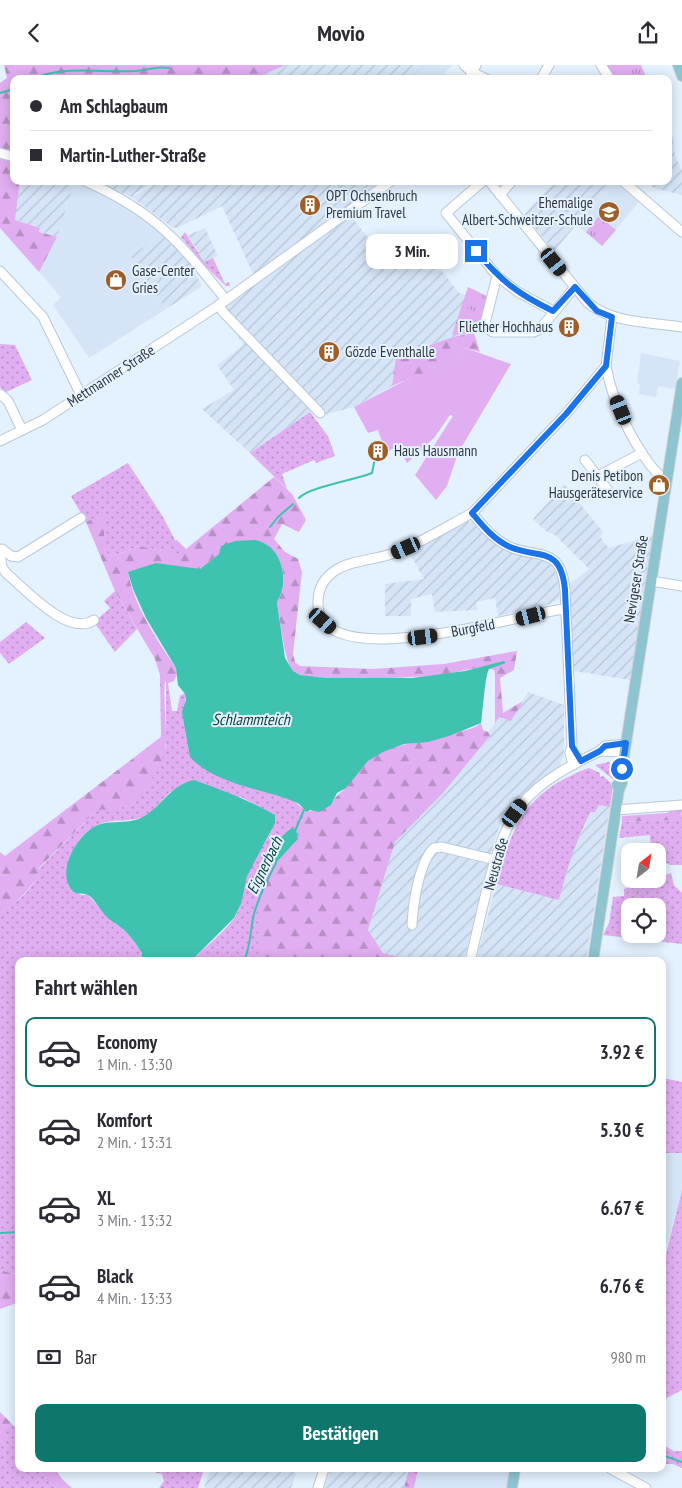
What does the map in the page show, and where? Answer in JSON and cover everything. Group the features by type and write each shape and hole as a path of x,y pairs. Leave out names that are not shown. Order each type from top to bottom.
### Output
{"main road":[{"path":"678,65 682,75"},
{"name":"Nevigeser Straße","path":"594,957 682,383"},
{"path":"512,1488 515,1472"}],"street":[{"path":"464,65 472,72"},
{"path":"93,185 116,195 156,221 179,242 240,330 320,413"},
{"name":"Mettmanner Straße","path":"0,441 43,420 222,303 384,185"},
{"path":"478,185 446,213 497,276 526,297 553,311"},
{"path":"491,185 597,311 612,317 682,327"},
{"path":"500,195 509,185"},
{"path":"628,185 682,232"},
{"path":"0,271 43,317 81,395"},
{"path":"497,276 486,317 488,329 498,332 534,332 545,325 553,311 575,287"},
{"path":"612,317 606,366 608,378 627,425 642,453 666,483"},
{"path":"577,763 570,750 572,746 564,582 556,563 537,552 510,547 495,538 472,513 566,414 606,366"},
{"path":"0,394 8,401 22,430"},
{"path":"598,476 642,453"},
{"path":"585,460 610,493"},
{"name":"Burgfeld","path":"472,513 396,552 334,571 323,583 318,597 318,611 323,621 333,629 346,634 393,639 452,633 565,609"},
{"path":"1,551 18,557 80,518"},
{"path":"1,551 2,567 6,573 62,619 81,625 94,620"},
{"path":"651,581 682,586"},
{"name":"Neustraße","path":"471,957 496,860 507,829 521,805 536,790 577,763 600,751 625,748"},
{"path":"616,810 682,805"},
{"path":"412,925 412,912 425,861 434,848 442,847 496,860"},
{"path":"318,1488 323,1472"},
{"path":"617,1472 646,1488"}],"shaded area":[{"path":"286,65 424,65 415,75 262,75"},
{"path":"424,65 452,65 443,75 415,75"},
{"path":"672,135 675,156 682,170 682,195 654,188 651,185 672,185"},
{"path":"19,185 74,185 57,237 39,232 40,228 15,220"},
{"path":"74,185 82,185 114,198 163,233 132,256 166,309 89,358 53,305 61,297 39,272 57,237"},
{"path":"103,185 149,185 135,193 133,197 154,185 378,185 254,276 222,206 177,228 172,227 132,197"},
{"path":"551,185 611,185 554,251 524,215"},
{"name":"Ehemalige Albert-Schweitzer-Schule","path":"611,185 619,185 639,202 602,246 577,225"},
{"path":"350,215 384,258 414,235 459,293 481,299 474,333 453,337 397,357 392,386 354,407 327,414 310,412 250,453 202,409 234,390 217,365 244,345 219,310"},
{"path":"205,228 218,256 204,262 188,235"},
{"path":"163,233 183,252 202,286 166,309 131,256"},
{"path":"641,353 680,361 675,389 658,386 656,397 639,394 640,384 637,383"},
{"path":"564,484 603,532 600,537 609,548 653,535 631,680 573,671 570,584 589,569 555,535 546,531 533,519"},
{"path":"465,520 472,522 492,541 510,551 547,561 554,569 560,584 559,599 548,605 498,616 495,598 476,602 477,610 435,612 432,594 411,599 411,616 385,616 385,584 424,579 409,552"},
{"path":"528,692 564,705 564,756 559,767 516,800 502,818 491,853 465,957 399,957 383,953 368,930 395,842 444,792 490,737 488,732 500,717 511,721"},
{"path":"599,805 610,806 587,957 477,957 496,884 559,900 572,850 592,812"},
{"path":"666,1084 682,1092 682,1190 666,1249"},
{"path":"209,1472 297,1472 291,1488 204,1488"},
{"path":"330,1472 408,1472 404,1488 324,1488"},
{"path":"417,1472 509,1472 506,1488 414,1488"}],"green space":[{"path":"4,65 286,65 262,75 10,75 10,185 19,185 15,220 40,228 39,232 57,237 39,272 0,228 0,83 7,78"},
{"path":"607,65 641,65 645,75 613,75"},
{"path":"599,216 616,230 602,246 586,232"},
{"path":"185,232 204,262 213,258 225,284 229,282 230,286 226,286 203,264 181,237"},
{"path":"468,287 487,296 478,333 452,335"},
{"path":"466,308 476,312 468,332 458,328"},
{"path":"474,333 480,352 465,348 416,394 408,379 392,386 396,357 453,337"},
{"path":"0,344 15,345 32,380 6,392 0,387"},
{"path":"465,348 511,364 458,453 447,486 436,500 415,475 453,416 450,415 434,438 407,463 398,445 386,453 378,430 368,433 354,407 408,379 416,393"},
{"path":"310,412 328,436 335,456 316,463 314,460 282,474 287,489 250,453"},
{"path":"128,463 163,517 183,555 138,546 109,556 104,549 104,515 86,522 71,496"},
{"path":"274,477 292,494 306,520 299,532 282,524 274,539 285,552 298,559 302,572 293,654 295,662 300,666 373,669 444,664 517,651 514,670 500,678 503,713 523,701 511,721 500,717 495,723 495,674 494,670 488,668 475,668 441,675 365,679 320,678 304,676 294,672 285,650 277,602 283,585 282,566 272,549 256,540 219,554 200,569 128,572 141,610 176,668 177,674 174,681 166,684 165,680 166,739 160,765 140,793 127,804 112,812 101,810 92,815 38,869 39,876 24,894 0,916 0,852 5,856 161,737 160,675 155,659 115,591 86,522 104,514 104,549 109,556 138,546 182,554 175,541 177,540 186,549"},
{"path":"115,591 137,629 115,652 94,622 110,608 104,601"},
{"path":"26,622 45,638 9,664 0,653 0,642"},
{"path":"168,683 172,711 177,711 180,696 185,693 185,723 224,778 294,801 307,812 296,829 292,828 273,854 275,864 258,902 258,957 195,957 231,923 238,912 249,869 271,831 275,815 241,797 170,792 146,816 105,822 91,829 78,841 71,858 68,885 81,895 88,895 115,924 121,927 142,953 142,957 15,957 15,1274 0,1270 0,915 25,894 39,876 38,870 92,815 98,810 105,809 166,747 166,684"},
{"path":"481,723 483,730 488,732 490,736 444,792 395,842 368,930 383,953 399,957 258,957 258,902 275,864 298,839 296,829 307,812 331,805 365,764 378,754 399,746 476,727"},
{"path":"609,762 616,765 614,780 595,765"},
{"path":"589,768 600,773 600,777 603,776 613,785 610,807 599,805 595,812 591,812 572,855 559,900 496,884 509,844 525,812 550,787"},
{"path":"672,809 682,809 680,820 622,822 622,816 667,813"},
{"path":"682,814 682,865 670,865 666,863 666,843 650,843 650,835 619,838 622,822 679,820"},
{"path":"671,873 674,885 682,893 682,944 666,942 666,898 621,898 621,937 603,935 609,923 613,897 624,896 624,889 627,888 666,888 666,875"},
{"path":"666,1079 682,1082 682,1153 666,1153"},
{"path":"682,1190 682,1390 666,1398 666,1254"},
{"path":"0,1270 15,1274 15,1303 0,1309"},
{"path":"0,1412 10,1422 0,1442"},
{"path":"10,1422 15,1427 15,1472 40,1472 55,1488 0,1488 0,1442"},
{"path":"666,1446 673,1451 682,1451 682,1468 673,1464 666,1464"},
{"path":"40,1472 57,1472 72,1488 55,1488"},
{"path":"154,1472 203,1472 198,1488 159,1488 164,1481 162,1474"},
{"path":"408,1472 417,1472 414,1488 404,1488"}],"water":[{"name":"Schlammteich","path":"256,540 273,549 282,566 283,585 277,602 285,658 293,671 300,675 325,678 412,678 465,671 504,661 506,663 489,669 481,723 449,736 428,742 404,744 383,752 368,761 346,788 337,793 331,805 319,812 310,810 307,812 297,803 226,780 201,766 190,757 182,712 186,700 185,694 178,685 176,668 146,618 133,589 128,572 156,563 200,569 219,554 221,546 235,541"},
{"path":"194,780 235,796 275,815 275,823 247,876 241,904 234,918 195,957 142,957 142,953 126,931 107,917 91,897 71,889 67,881 66,872 68,861 78,842 93,827 105,823 131,821 142,817 185,783"},
{"path":"292,828 296,829 298,839 275,864 275,848 283,835"}],"waterway":[{"path":"45,75 69,71 135,71 169,68"},
{"path":"0,93 10,90"},
{"path":"299,498 312,490 372,473 375,458"},
{"path":"270,527 293,504"},
{"name":"Eignerbach","path":"295,831 304,810"},
{"name":"Eignerbach","path":"245,957 256,907 276,863"},
{"name":"Eignerbach","path":"0,1233 15,1232"},
{"path":"666,1456 682,1462"}],"place":[{"name":"OPT Ochsenbruch Premium Travel","path":"310,205"},
{"name":"Ehemalige Albert-Schweitzer-Schule","path":"609,212"},
{"name":"Gase-Center Gries","path":"116,280"},
{"name":"Fliether Hochhaus","path":"569,327"},
{"name":"Gözde Eventhalle","path":"329,352"},
{"name":"Haus Hausmann","path":"378,451"},
{"name":"Denis Petibon Hausgeräteservice","path":"659,485"}],"route":[{"path":"476,251 497,276 534,302 553,311 575,287 597,311 612,317 606,366 566,414 472,513 495,538 510,547 537,552 552,559 562,573 565,590 569,717 572,746 581,761 600,751 605,746 626,743 622,769"}]}
